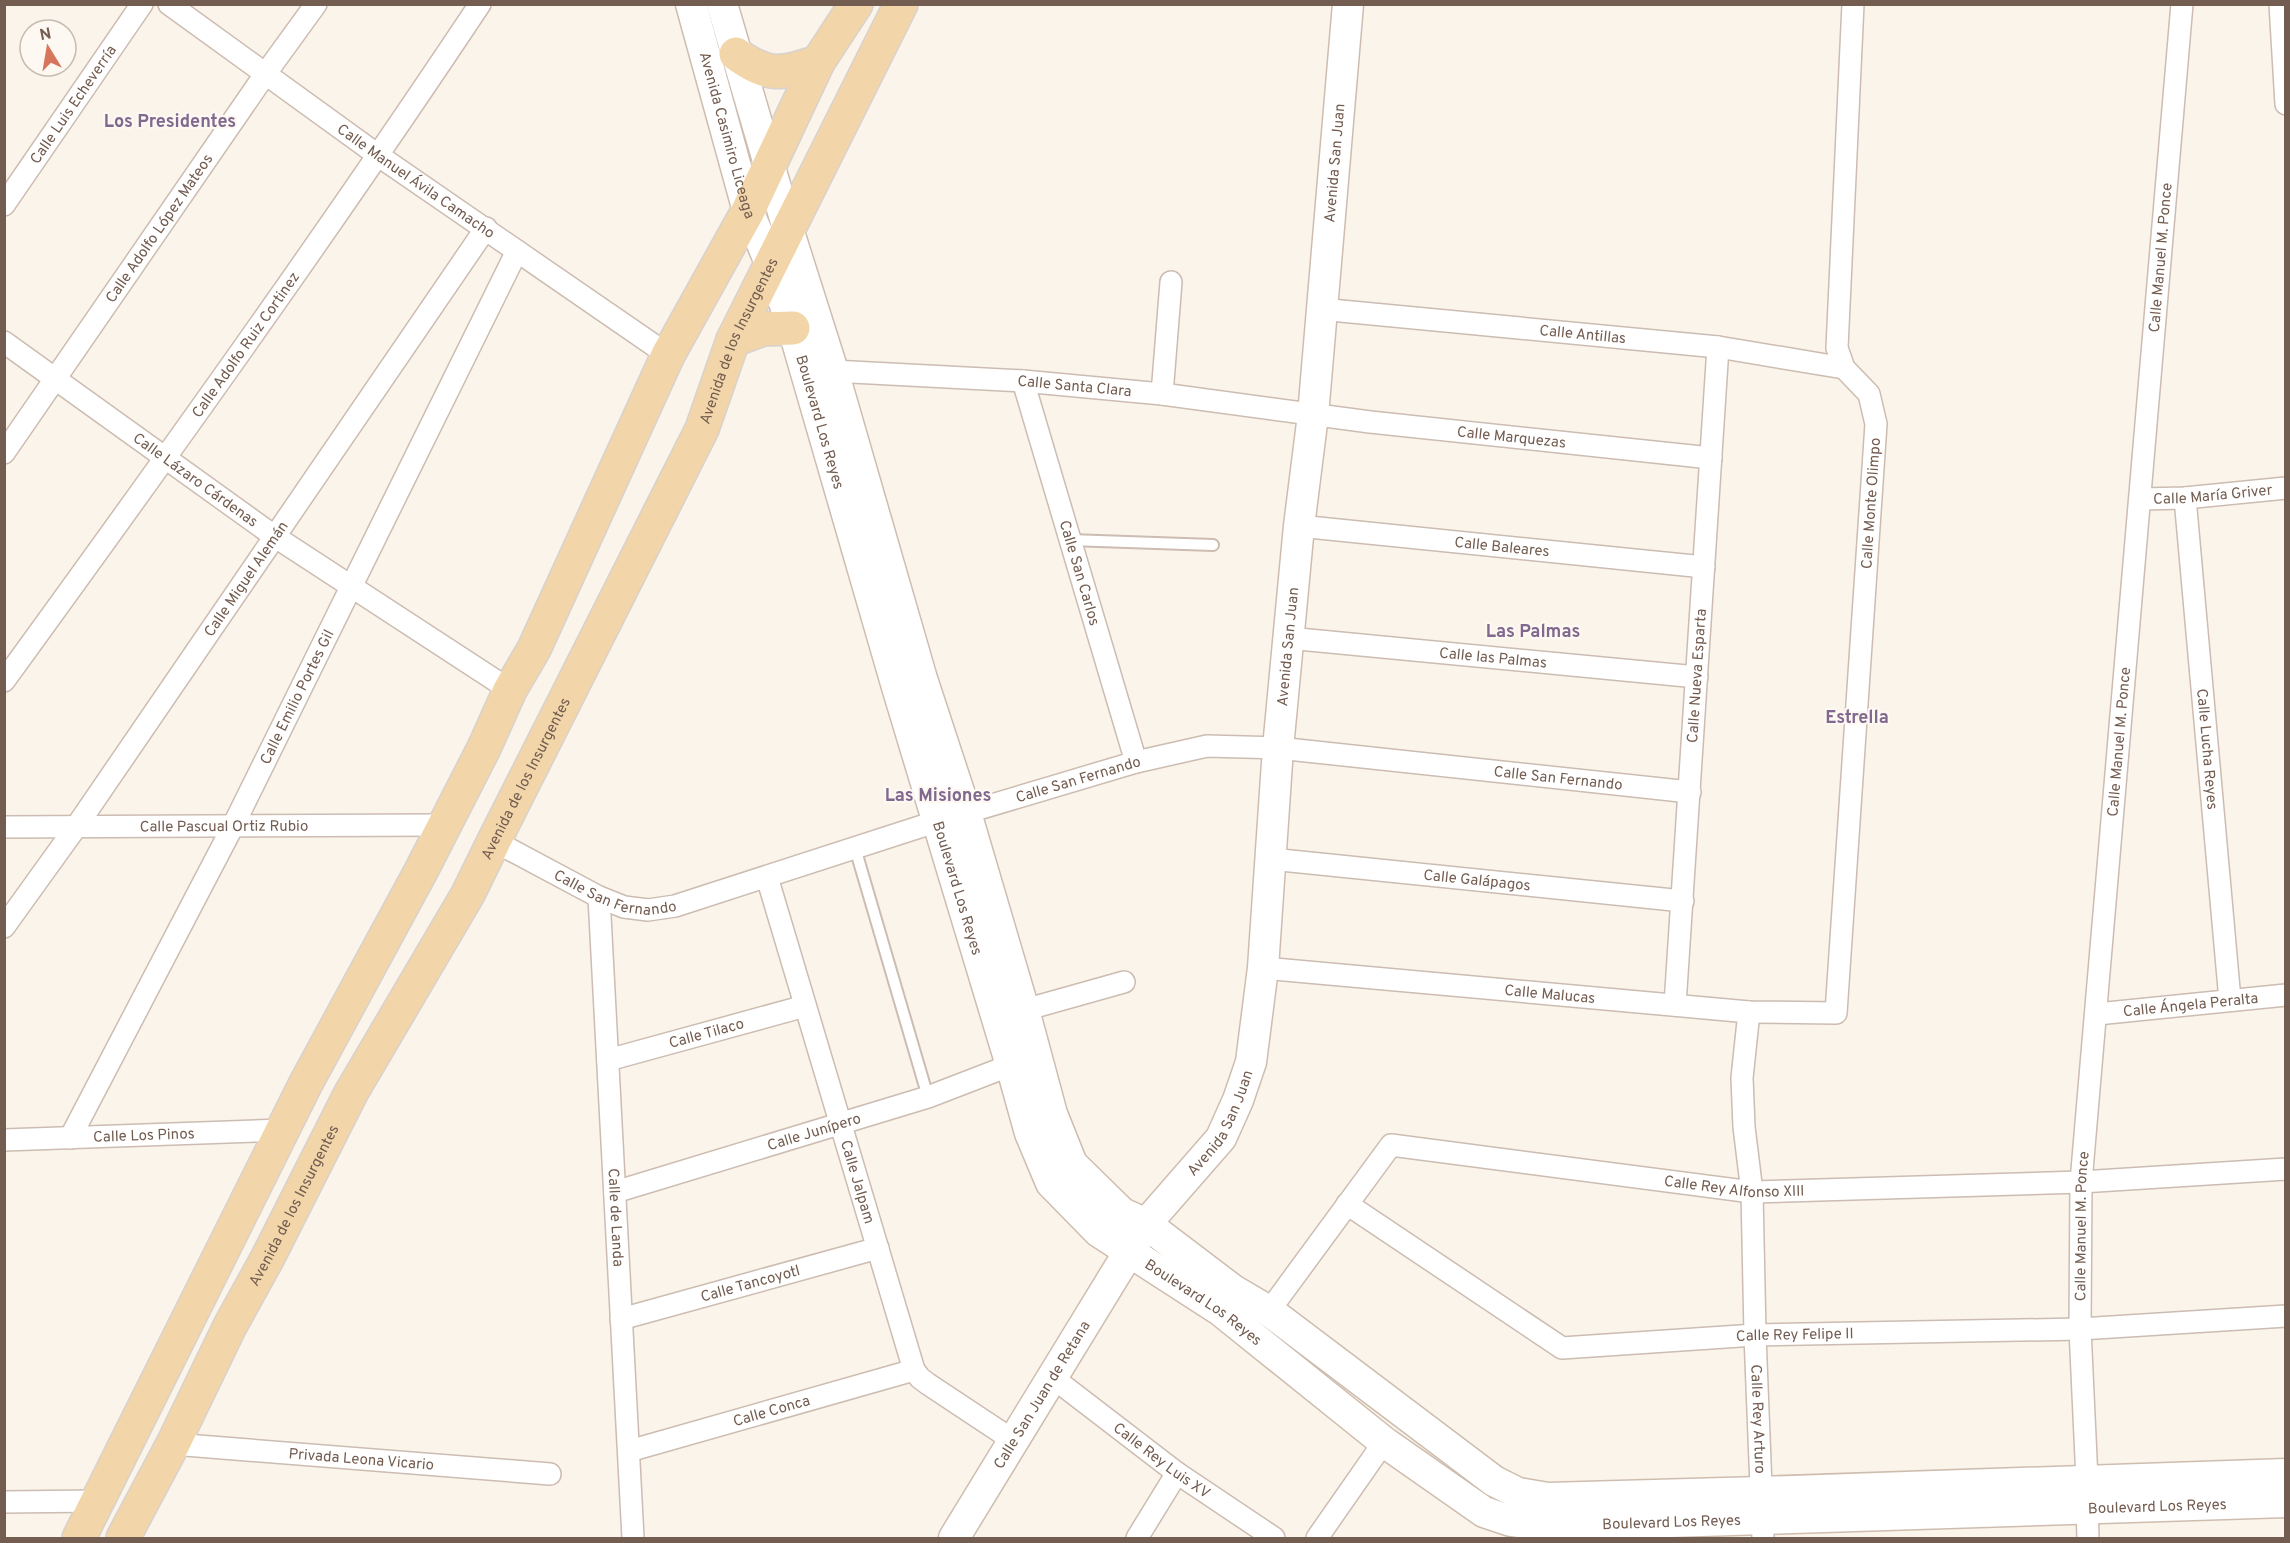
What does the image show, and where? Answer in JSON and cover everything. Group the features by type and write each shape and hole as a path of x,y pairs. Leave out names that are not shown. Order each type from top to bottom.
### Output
{"main road":[{"name":"Avenida Casimiro Liceaga","path":"691,4 748,211 771,265"},
{"name":"Avenida Casimiro Liceaga","path":"722,4 788,229"},
{"path":"79,1539 306,1083 421,871 484,748 510,690 534,649 668,355 748,211 818,62 856,4"},
{"name":"Avenida de los Insurgentes","path":"123,1539 351,1093 468,894 495,841 702,429 733,340 901,4"},
{"name":"Avenida San Juan","path":"1129,1251 1146,1224 1221,1138 1238,1100 1251,1062 1263,969 1278,748 1299,526 1313,415 1320,309 1348,4"},
{"path":"736,54 755,68 777,73 818,62"},
{"name":"Boulevard Los Reyes","path":"788,229 833,371 860,515"},
{"name":"Boulevard Los Reyes","path":"771,265 860,515 952,817 1024,1010 1052,1114 1072,1164 1122,1213 1146,1224 1233,1290 1269,1311 1494,1481 1518,1493 1761,1517"},
{"path":"733,340 763,329 793,328"},
{"name":"Boulevard Los Reyes","path":"952,817 1011,1065 1030,1133 1051,1183 1099,1232 1221,1311 1384,1442 1484,1512 1511,1521 1546,1526 1761,1517 2087,1494 2286,1474"},
{"path":"421,871 425,888 438,898 454,900 468,894"},
{"path":"306,1083 321,1078 335,1081 347,1087 351,1093"},
{"name":"Calle San Juan de Retana","path":"954,1539 1129,1251"},
{"name":"Boulevard Los Reyes","path":"2087,1494 2286,1502"}],"street":[{"name":"Calle Luis Echeverría","path":"4,206 142,4"},
{"name":"Calle Manuel Ávila Camacho","path":"169,4 379,156 668,355"},
{"name":"Calle Adolfo López Mateos","path":"4,453 316,4"},
{"name":"Calle Adolfo Ruiz Cortinez","path":"4,681 379,156 480,4"},
{"path":"1844,368 1837,348 1853,4"},
{"name":"Calle Manuel M. Ponce","path":"2088,1539 2080,1329 2081,1182 2182,4"},
{"path":"2280,4 2286,104"},
{"name":"Calle Miguel Alemán","path":"4,927 76,827 486,228"},
{"name":"Calle Emilio Portes Gil","path":"70,1138 233,826 518,251"},
{"path":"1162,394 1171,282"},
{"name":"Calle Antillas","path":"1320,309 1718,347 1844,368"},
{"name":"Calle Lázaro Cárdenas","path":"4,342 274,536 510,690"},
{"name":"Calle Nueva Esparta","path":"1675,1005 1718,347"},
{"name":"Calle Monte Olimpo","path":"1836,1013 1876,424 1869,394 1844,368"},
{"name":"Calle Santa Clara","path":"833,371 1023,381 1162,394 1313,415"},
{"name":"Calle San Carlos","path":"1023,381 1136,762"},
{"name":"Calle Marquezas","path":"1313,415 1711,458"},
{"name":"Calle María Griver","path":"2141,499 2185,498 2286,488"},
{"name":"Calle Lucha Reyes","path":"2185,498 2230,1000"},
{"name":"Calle Baleares","path":"1299,526 1704,567"},
{"name":"Calle las Palmas","path":"1288,638 1697,677"},
{"name":"Calle San Fernando","path":"495,841 599,897 624,907 648,910 675,906 952,817 1136,762 1207,746 1278,748 1690,792"},
{"name":"Calle Pascual Ortiz Rubio","path":"4,827 443,825"},
{"name":"Calle Galápagos","path":"1271,859 1683,901"},
{"name":"Calle Jalpam","path":"766,877 914,1370"},
{"name":"Calle de Landa","path":"599,897 633,1539"},
{"name":"Calle Malucas","path":"1263,969 1749,1012 1836,1013"},
{"path":"1024,1010 1124,982"},
{"name":"Calle Ángela Peralta","path":"2097,1014 2286,995"},
{"name":"Calle Tilaco","path":"608,1060 805,1006"},
{"name":"Calle Rey Arturo","path":"1749,1012 1742,1078 1744,1127 1752,1192 1761,1517"},
{"name":"Calle Junípero","path":"615,1192 841,1125 928,1097 1011,1065"},
{"name":"Calle Los Pinos","path":"4,1140 282,1130"},
{"name":"Calle Rey Alfonso XIII","path":"1269,1311 1391,1146 1752,1192 2081,1182 2286,1169"},
{"name":"Calle Rey Felipe II","path":"1347,1204 1562,1348 1755,1335 2080,1329 2286,1316"},
{"name":"Calle Tancoyotl","path":"621,1319 878,1248"},
{"path":"914,1370 928,1384 1014,1441"},
{"name":"Calle Conca","path":"628,1451 914,1370"},
{"name":"Calle Rey Luis XV","path":"1052,1377 1177,1473 1274,1539"},
{"path":"1317,1539 1384,1442"},
{"name":"Privada Leona Vicario","path":"173,1444 550,1474"},
{"path":"1137,1539 1177,1473"},
{"path":"4,1502 96,1502"}],"lane":[{"path":"1070,540 1213,545"},
{"path":"855,848 928,1097"}],"district":[{"name":"Los Presidentes","path":"170,121"},
{"name":"Las Palmas","path":"1533,631"},
{"name":"Estrella","path":"1857,717"},
{"name":"Las Misiones","path":"938,795"}]}
